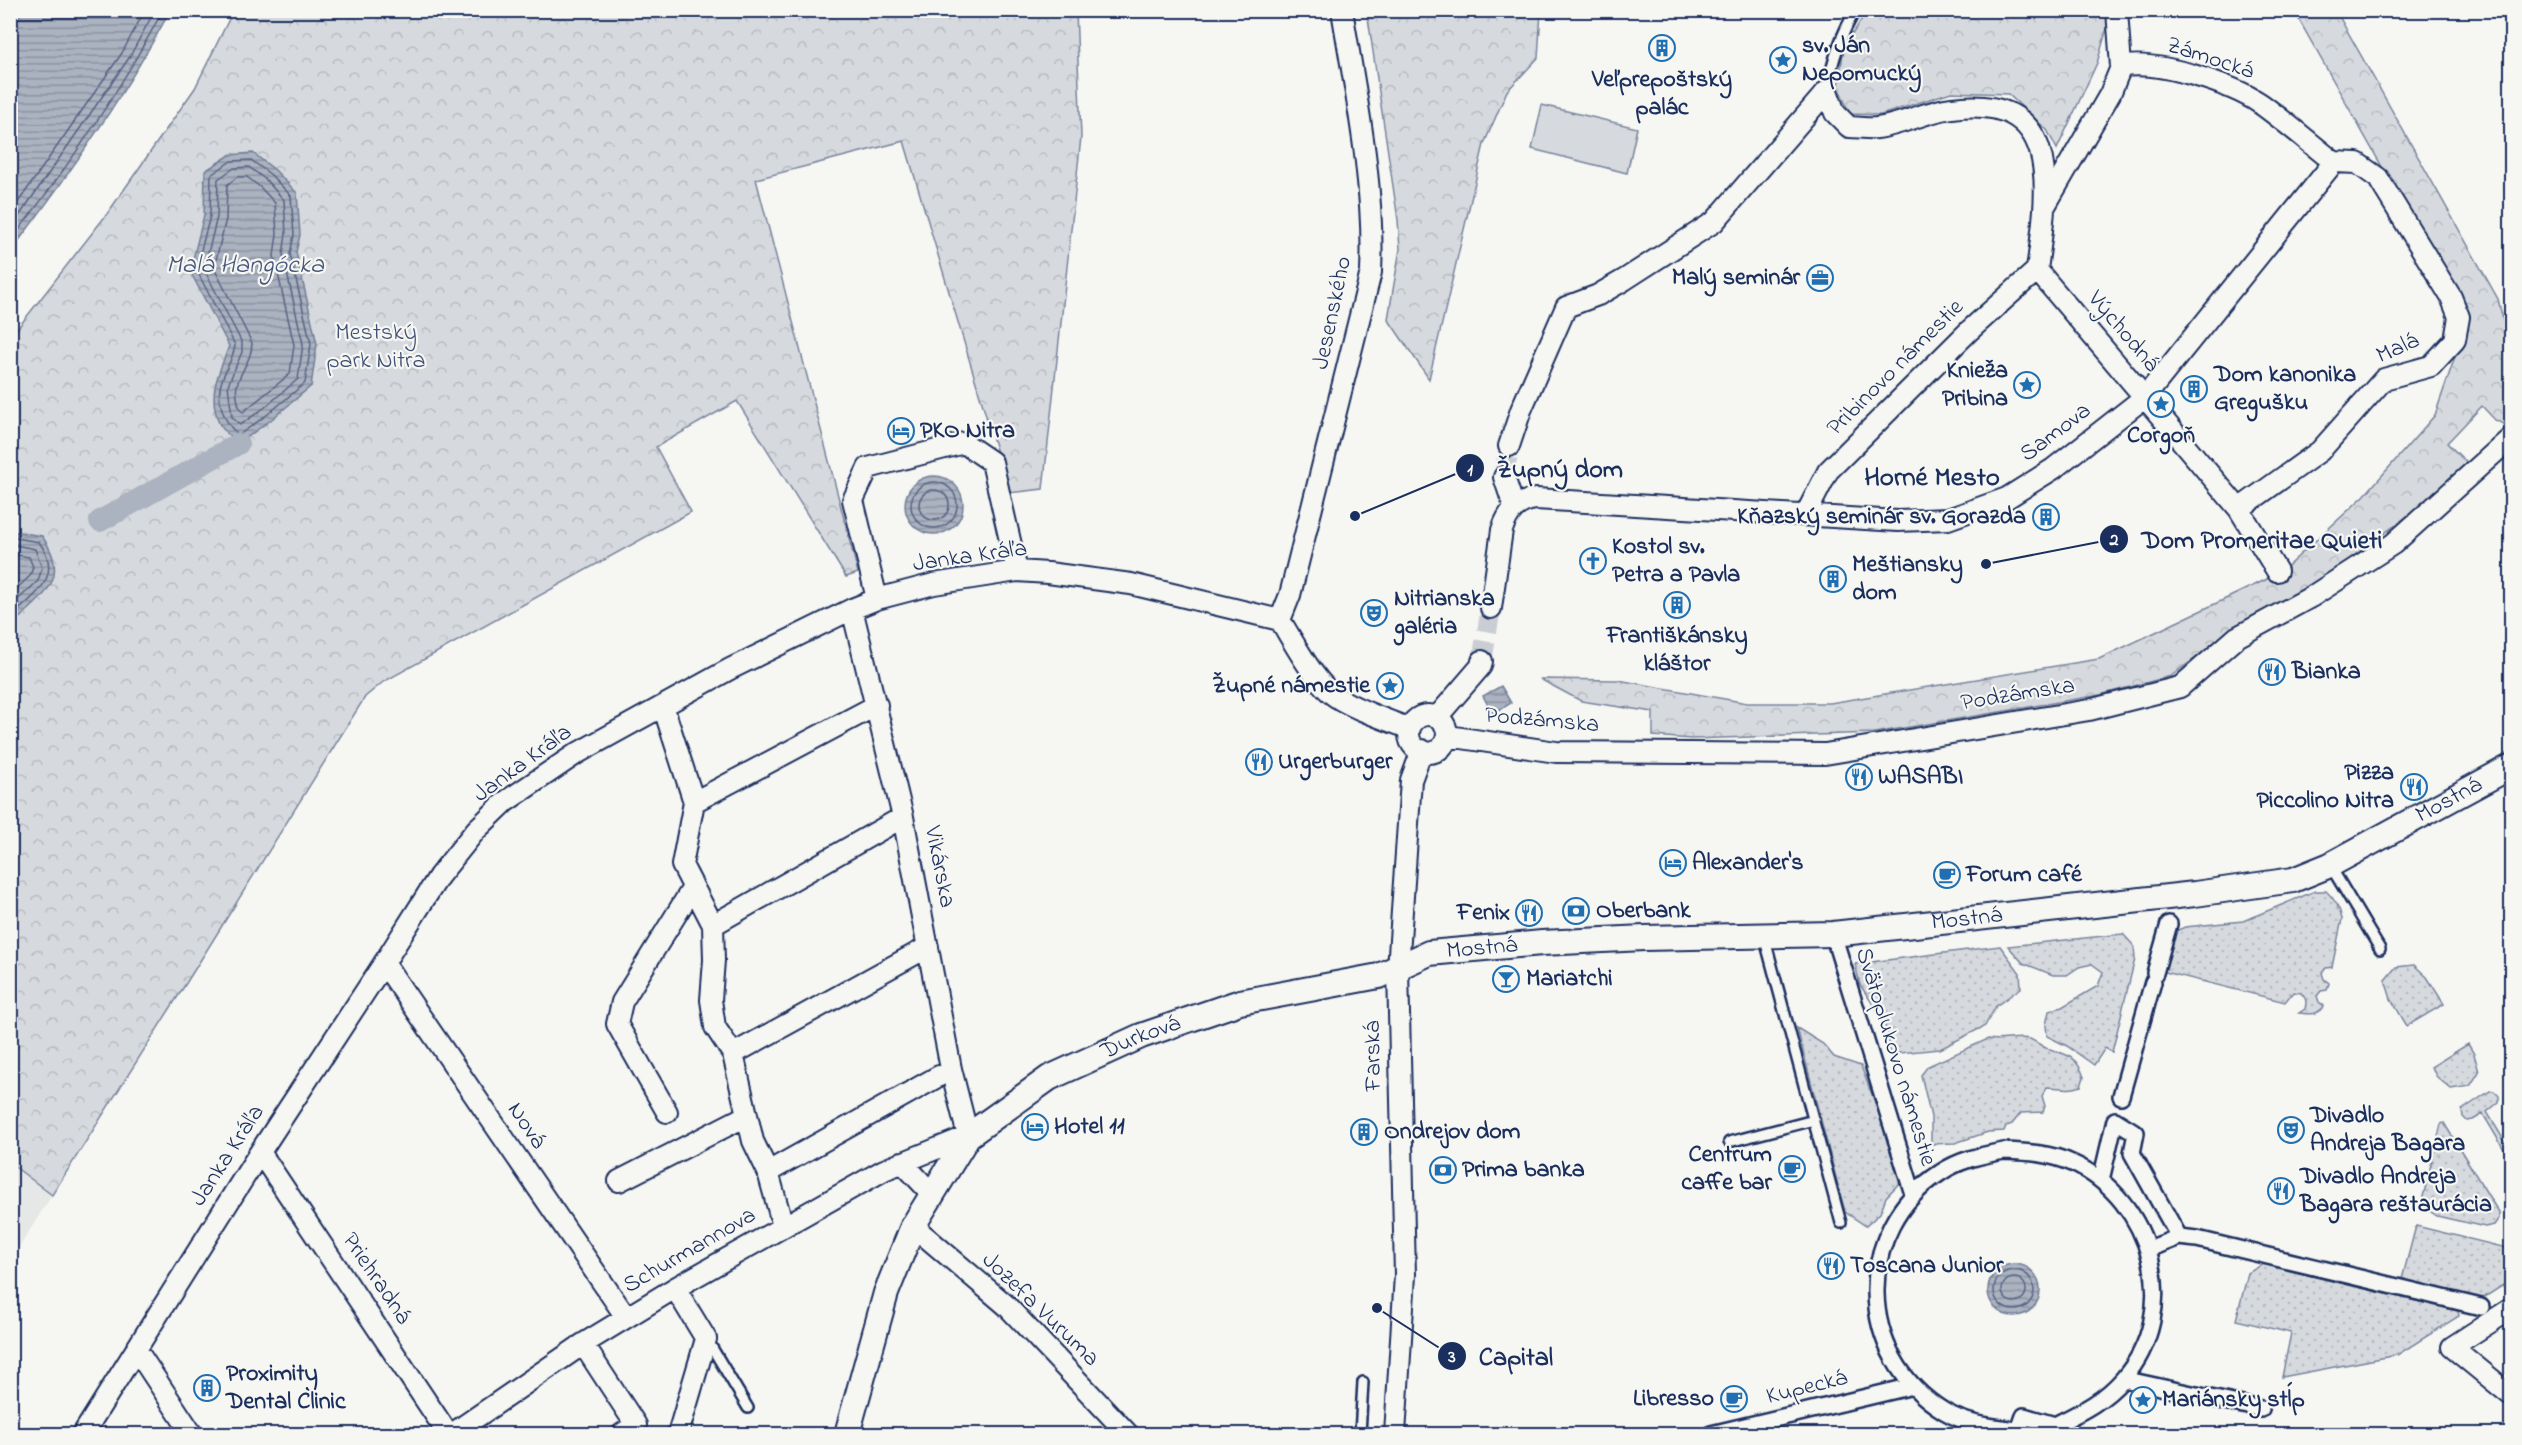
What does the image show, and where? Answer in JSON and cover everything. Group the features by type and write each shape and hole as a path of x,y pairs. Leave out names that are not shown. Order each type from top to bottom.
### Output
{"street":[{"name":"Jesenského","path":"1280,620 1290,595 1371,272 1373,228 1356,95 1342,10"},
{"path":"2045,207 2110,94 2121,67 2117,10"},
{"name":"Zámocká","path":"2121,67 2135,64 2175,70 2227,87 2260,103 2334,162"},
{"path":"1509,446 1521,410 1566,307 1598,295 1714,222 1827,91 1835,113 1849,127 1877,128 1950,108 1985,106 2002,110 2019,118 2029,128 2043,159 2045,207 2037,270"},
{"name":"Samova","path":"1514,507 1525,501 1536,499 1898,521 1948,519 2007,498 2052,470 2145,397 2334,162"},
{"name":"Malá","path":"2240,509 2320,451 2384,379 2431,366 2455,340 2459,317 2451,297 2378,178 2357,164 2334,162"},
{"name":"Východná","path":"2037,270 2240,509 2277,571"},
{"name":"Pribinovo námestie","path":"1806,514 1828,471 1970,330 2037,270"},
{"name":"Podzámska","path":"1448,736 1556,752 1674,755 1825,754 2089,710 2180,687 2237,637 2311,597 2392,543 2509,439"},
{"path":"877,599 853,500 868,468 964,443 992,462 1017,571"},
{"path":"1491,608 1502,530 1506,518 1514,507 1504,477"},
{"name":"Janka Kráľa","path":"83,1434 260,1152 439,876 476,830 505,802 576,754 730,669 852,609 877,599 934,584 1017,571 1131,584 1280,620"},
{"name":"Vikárska","path":"852,609 903,817 951,1070 968,1136"},
{"path":"1280,620 1305,661 1331,693 1381,719 1408,728"},
{"path":"1438,716 1481,666 1482,661"},
{"path":"694,802 877,705"},
{"path":"663,706 694,802 682,865 692,889 713,925 714,960 711,1000 715,1027 733,1054 753,1141 768,1172 783,1226"},
{"path":"1424,715 1438,716 1446,726 1448,736 1439,752 1430,754 1409,740 1408,728 1415,719 1424,715"},
{"name":"Farská","path":"1395,1434 1405,1275 1398,969 1411,780 1422,750"},
{"name":"Mostná","path":"1398,969 1429,954 1542,943 1644,938 1833,934 2293,880 2330,865 2511,766"},
{"path":"713,925 903,817"},
{"path":"667,1112 618,1024 622,1002 692,889"},
{"path":"2121,1096 2169,924"},
{"name":"Svätoplukovo námestie","path":"1833,934 1913,1194"},
{"path":"733,1054 928,948"},
{"name":"Nová","path":"384,963 626,1317"},
{"name":"Ďurková","path":"847,1434 886,1293 913,1226 968,1136 1049,1078 1141,1036 1240,1002 1379,976 1398,969"},
{"path":"768,1172 939,1076"},
{"path":"619,1180 746,1116"},
{"path":"2101,1180 2115,1120 2136,1133 2132,1153 2179,1237"},
{"name":"Schurmannova","path":"450,1434 583,1344 675,1288 902,1162 968,1136"},
{"path":"2004,1151 2039,1153 2072,1162 2101,1180 2121,1199 2137,1222 2148,1248 2154,1275 2155,1303 2149,1330 2139,1356 2123,1379 2094,1406 2055,1425 2024,1416 2019,1430 1981,1430 1944,1411 1913,1386 1892,1358 1879,1325 1875,1290 1880,1255 1892,1222 1913,1194 1940,1172 1971,1158 2004,1151"},
{"name":"Priehradná","path":"260,1152 450,1434"},
{"path":"902,1162 932,1194"},
{"name":"Jozefa Vuruma","path":"913,1226 1006,1305 1128,1434"},
{"path":"2154,1247 2179,1237 2197,1239 2481,1307"},
{"path":"675,1288 706,1339 678,1434"},
{"path":"2511,1308 2452,1347 2511,1396"},
{"path":"583,1344 636,1425 622,1434"},
{"path":"136,1349 192,1434"},
{"path":"2123,1379 2261,1409"},
{"name":"Kupecká","path":"1711,1434 1913,1386"}],"lane":[{"path":"1827,91 1836,50 1856,10"},
{"path":"2330,865 2380,949"},
{"path":"1764,936 1841,1223"},
{"path":"1730,1142 1814,1120"},
{"path":"706,1339 748,1408"},
{"path":"1360,1434 1363,1382"}],"shaded area":[{"path":"11,1164 52,1195 11,1260"}],"green space":[{"name":"Mestský park Nitra","path":"233,11 1076,11 1081,137 1043,489 1009,493 904,141 756,179 858,573 846,577 737,401 656,447 691,512 383,682 365,697 52,1195 11,1164 10,338 107,214 195,88"},
{"path":"1367,11 1541,11 1538,58 1507,91 1484,144 1429,379 1388,319 1400,249 1398,220"},
{"path":"1867,11 2112,11 2097,63 2057,149 2047,130 2008,94 1951,92 1881,115 1850,114 1838,86 1844,47"},
{"path":"2294,11 2336,11 2498,299 2511,353 2511,408 2507,426 2495,420 2482,406 2447,443 2472,468 2320,581 2242,624 2171,676 2100,695 1874,733 1691,739 1653,736 1653,712 1581,701 1540,679 1618,680 1747,703 1830,703 2099,659 2280,573 2364,496 2435,415 2468,319"},
{"path":"1542,105 1637,128 1627,173 1532,149"},
{"path":"2315,891 2326,891 2329,894 2340,911 2342,919 2332,967 2326,968 2322,973 2324,979 2329,983 2327,990 2321,991 2317,996 2319,1002 2324,1006 2319,1011 2313,1014 2299,1013 2305,1009 2306,1004 2301,993 2293,992 2285,1002 2161,971 2173,932 2185,927 2243,921"},
{"path":"2123,934 2134,946 2135,959 2112,1052 2105,1048 2094,1065 2067,1046 2047,1036 2046,1025 2049,1011 2062,1007 2098,986 2103,972 2092,964 2079,967 2067,975 2053,975 2023,963 2008,946"},
{"path":"2000,946 2020,973 2021,988 1996,1006 1985,1026 1940,1049 1889,1054 1889,1036 1881,1016 1860,985 1855,964"},
{"path":"2414,965 2427,977 2444,1004 2407,1026 2391,999 2385,980 2396,967"},
{"path":"1797,1028 1823,1044 1834,1057 1861,1066 1904,1178 1886,1197 1880,1213 1866,1226 1845,1212"},
{"path":"1988,1039 2030,1039 2046,1048 2065,1054 2078,1064 2081,1070 2084,1077 2081,1086 2068,1089 2047,1087 2042,1096 2045,1106 2043,1112 2021,1113 2012,1124 2006,1126 2004,1131 1988,1132 1955,1143 1931,1144 1931,1117 1921,1075 1928,1066"},
{"path":"2468,1044 2474,1054 2479,1072 2470,1086 2451,1089 2437,1077 2431,1067"},
{"path":"2490,1091 2494,1091 2499,1096 2499,1102 2487,1112 2511,1152 2511,1161 2483,1114 2467,1121 2463,1117 2462,1110"},
{"path":"2444,1123 2499,1213 2499,1218 2494,1225 2485,1227 2437,1216 2421,1205 2441,1124"},
{"path":"2416,1226 2511,1249 2511,1280 2482,1299 2401,1283"},
{"path":"2263,1264 2458,1311 2459,1316 2397,1355 2282,1377 2291,1333 2236,1320 2248,1273"}],"water":[{"path":"23,10 170,11 95,134 11,251 11,29"},
{"name":"Malá Hangócka","path":"253,153 275,170 297,193 300,235 296,252 317,344 311,386 238,444 220,426 214,402 218,374 229,346 190,271 204,215 205,171 230,155"},
{"path":"934,476 950,481 958,489 963,505 958,521 950,529 934,534 918,529 910,521 905,505 910,489 918,481"},
{"path":"11,531 42,536 51,551 54,576 42,596 11,626"},
{"path":"1501,686 1511,703 1493,714 1483,696"},
{"path":"2014,1264 2024,1266 2032,1272 2038,1280 2040,1290 2038,1300 2032,1308 2024,1314 2014,1316 2004,1314 1996,1308 1990,1300 1988,1290 1990,1280 1996,1272 2004,1266"}],"waterway":[{"path":"100,521 238,444"}],"tunnel":[{"path":"1504,477 1509,446"},
{"path":"1482,661 1491,608"}],"place":[{"name":"Veľprepoštský palác","path":"1662,48"},
{"name":"sv. Ján Nepomucký","path":"1783,60"},
{"name":"Malý seminár","path":"1820,278"},
{"name":"Knieža Pribina","path":"2027,385"},
{"name":"Dom kanonika Gregušku","path":"2194,389"},
{"name":"Corgoň","path":"2161,404"},
{"name":"PKO Nitra","path":"901,431"},
{"name":"Župný dom","path":"1355,516"},
{"name":"Kňazský seminár sv. Gorazda","path":"2046,517"},
{"name":"Kostol sv. Petra a Pavla","path":"1593,561"},
{"name":"Dom Promeritae Quieti","path":"1986,564"},
{"name":"Meštiansky dom","path":"1833,579"},
{"name":"Františkánsky kláštor","path":"1677,605"},
{"name":"Nitrianska galéria","path":"1374,613"},
{"name":"Bianka","path":"2272,672"},
{"name":"Župné námestie","path":"1390,686"},
{"name":"Urgerburger","path":"1259,762"},
{"name":"WASABI","path":"1859,777"},
{"name":"Pizza Piccolino Nitra","path":"2414,787"},
{"name":"Alexander's","path":"1673,863"},
{"name":"Forum café","path":"1947,875"},
{"name":"Oberbank","path":"1576,911"},
{"name":"Fenix","path":"1529,913"},
{"name":"Mariatchi","path":"1506,979"},
{"name":"Hotel 11","path":"1035,1127"},
{"name":"Divadlo Andreja Bagara","path":"2291,1130"},
{"name":"Ondrejov dom","path":"1364,1132"},
{"name":"Centrum caffe bar","path":"1792,1169"},
{"name":"Prima banka","path":"1443,1170"},
{"name":"Divadlo Andreja Bagara reštaurácia","path":"2281,1191"},
{"name":"Toscana Junior","path":"1831,1266"},
{"name":"Capital","path":"1377,1308"},
{"name":"Proximity Dental Clinic","path":"207,1388"},
{"name":"Libresso","path":"1734,1399"},
{"name":"Mariánsky stĺp","path":"2143,1400"}],"district":[{"name":"Horné Mesto","path":"1932,478"}]}
